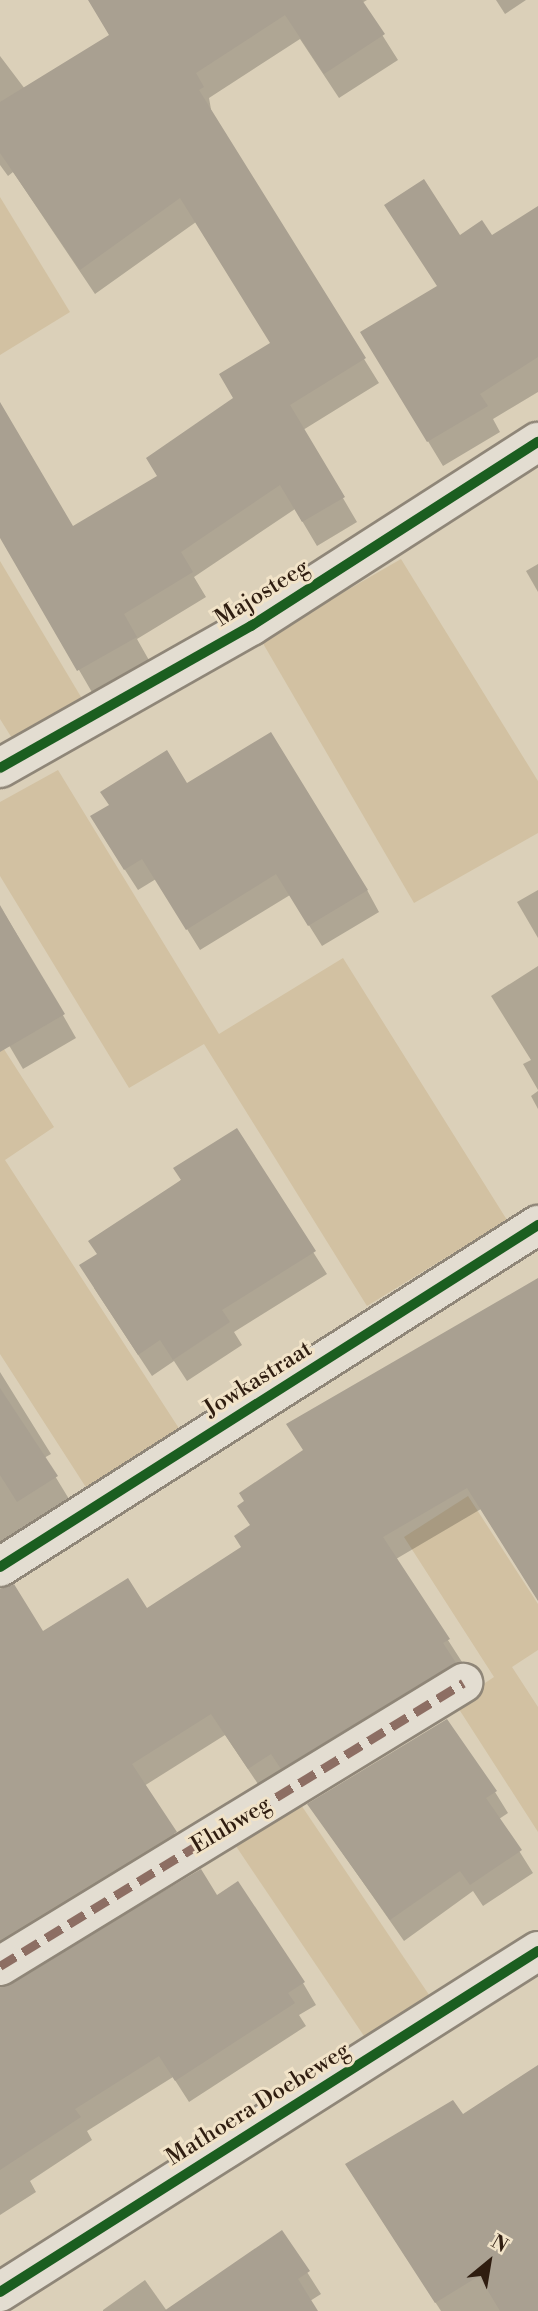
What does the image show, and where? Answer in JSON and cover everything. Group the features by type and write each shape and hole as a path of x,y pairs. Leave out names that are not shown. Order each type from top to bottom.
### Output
{"street":[{"name":"Majosteeg","path":"0,768 251,626 538,442"},
{"name":"Jowkastraat","path":"0,1567 538,1225"},
{"name":"Elubweg","path":"0,1966 463,1683"},
{"name":"Mathoera Doebeweg","path":"0,2292 538,1951"}],"shaded area":[{"path":"0,197 70,312 0,355"},
{"path":"401,559 538,781 538,833 414,903 261,640"},
{"path":"0,561 84,702 15,743 0,719"},
{"path":"58,770 219,1034 343,958 507,1220 367,1306 204,1044 129,1088 0,876 0,802"},
{"path":"0,1043 54,1127 5,1160 182,1433 89,1492 0,1354"},
{"path":"468,1496 538,1604 538,1650 512,1667 538,1707 538,1832 455,1703 494,1677 404,1537"},
{"path":"295,1796 430,1997 366,2040 231,1839"}],"building":[{"path":"88,0 362,0 385,34 324,74 285,15 196,73 204,87 199,90 366,358 290,405 345,497 302,522 280,485 181,552 193,572 124,614 137,637 77,671 0,538 0,402 73,526 157,476 146,458 233,398 219,374 270,343 180,198 80,270 0,153 0,102 109,35"},
{"path":"424,179 460,235 482,220 492,235 538,206 538,357 480,394 488,406 427,442 360,332 437,286 384,205"},
{"path":"271,732 368,890 308,926 276,874 186,930 142,859 124,870 90,816 109,805 100,792 167,750 187,783"},
{"path":"0,906 65,1014 0,1052"},
{"path":"237,1128 316,1251 222,1310 230,1322 173,1360 160,1340 138,1355 79,1265 97,1254 88,1241 181,1180 173,1168"},
{"path":"538,1278 538,1601 467,1488 383,1537 450,1639 443,1643 456,1663 281,1769 271,1754 248,1769 211,1714 132,1764 177,1832 0,1940 0,1589 14,1584 43,1631 128,1578 147,1608 241,1547 234,1536 250,1525 237,1506 244,1501 239,1493 303,1450 286,1424"},
{"path":"0,1388 58,1476 17,1502 0,1475"},
{"path":"447,1719 497,1791 486,1798 522,1850 470,1885 460,1871 390,1920 307,1804"},
{"path":"201,1869 217,1895 238,1881 305,1982 288,1993 295,2003 175,2081 159,2056 75,2109 81,2117 0,2170 0,1988"},
{"path":"538,2065 538,2311 500,2311 479,2276 435,2303 345,2164 453,2100 463,2114"},
{"path":"282,2230 310,2271 298,2279 318,2311 164,2311"}],"marked path":[{"path":"0,1966 463,1683"}],"cycle path":[{"path":"0,768 251,626 538,442"},
{"path":"0,1567 538,1225"},
{"path":"0,2292 538,1951"}]}
